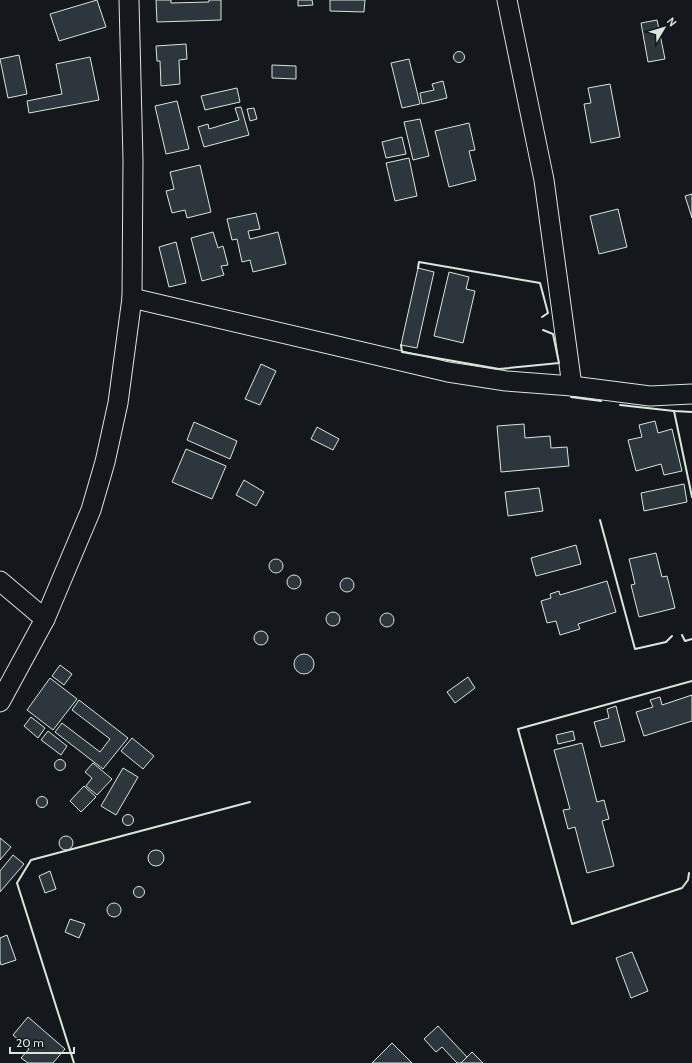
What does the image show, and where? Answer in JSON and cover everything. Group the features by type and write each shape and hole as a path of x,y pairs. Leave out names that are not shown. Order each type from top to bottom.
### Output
{"street":[{"path":"0,702 45,619 91,510 105,462 118,403 132,298 133,160 130,0"},
{"path":"507,0 544,180 572,386"},
{"path":"132,298 448,372 506,381 572,386 650,396 692,394"},
{"path":"0,581 45,619"}],"building":[{"path":"97,0 106,27 59,41 50,14"},
{"path":"156,0 171,0 171,3 209,2 209,0 221,0 221,20 157,22"},
{"path":"298,0 312,0 313,5 298,6"},
{"path":"330,0 365,0 364,12 330,11"},
{"path":"657,20 665,59 648,62 641,23"},
{"path":"186,44 187,59 179,60 180,84 161,86 160,61 157,61 156,46"},
{"path":"459,51 463,53 465,57 463,61 459,63 455,61 453,57 455,53"},
{"path":"19,55 27,94 8,98 0,59"},
{"path":"90,57 99,100 29,113 27,101 62,94 56,64"},
{"path":"409,59 420,104 402,108 391,63"},
{"path":"272,65 296,66 296,79 272,78"},
{"path":"443,81 447,98 422,104 420,93 434,90 432,84"},
{"path":"610,84 620,137 591,143 584,104 591,103 588,88"},
{"path":"237,88 240,102 205,110 201,96"},
{"path":"177,101 189,149 166,154 155,106"},
{"path":"241,107 249,135 204,147 198,127 208,124 209,129 239,120 235,108"},
{"path":"254,108 257,119 250,121 247,109"},
{"path":"420,119 429,156 413,160 404,122"},
{"path":"469,123 475,150 469,151 476,180 449,187 435,131"},
{"path":"402,137 406,154 386,158 382,142"},
{"path":"409,158 417,196 395,201 386,163"},
{"path":"200,165 211,212 187,218 185,210 172,213 166,191 174,189 170,172"},
{"path":"692,194 692,218 685,196"},
{"path":"618,209 627,247 599,254 590,216"},
{"path":"256,213 260,229 248,231 250,239 278,232 286,264 253,272 250,260 242,262 237,239 232,240 227,219"},
{"path":"213,232 218,248 223,246 228,265 221,266 224,275 202,281 191,238"},
{"path":"176,242 186,283 169,287 159,247"},
{"path":"418,268 434,272 417,348 401,345"},
{"path":"449,272 469,277 466,289 475,291 463,343 434,336"},
{"path":"261,364 276,371 260,405 245,399"},
{"path":"655,421 658,433 672,429 682,471 664,475 661,464 636,471 628,440 642,437 639,425"},
{"path":"194,422 237,441 230,459 187,440"},
{"path":"524,424 525,438 550,436 551,448 567,447 569,466 501,472 497,426"},
{"path":"317,427 339,439 333,450 311,439"},
{"path":"186,449 226,466 212,499 172,482"},
{"path":"244,480 264,492 256,506 236,495"},
{"path":"684,484 687,502 644,511 641,493"},
{"path":"539,488 543,511 508,516 505,492"},
{"path":"576,545 581,564 536,576 531,558"},
{"path":"656,553 662,577 667,576 675,608 639,617 631,585 635,584 629,559"},
{"path":"276,559 281,561 283,566 281,571 276,573 271,571 269,566 271,561"},
{"path":"294,575 299,577 301,582 299,587 294,589 289,587 287,582 289,577"},
{"path":"347,578 352,580 354,585 352,590 347,592 342,590 340,585 342,580"},
{"path":"607,581 616,612 578,624 580,629 560,635 556,621 547,623 541,601 551,598 550,594 559,591 560,595"},
{"path":"333,612 338,614 340,619 338,624 333,626 328,624 326,619 328,614"},
{"path":"387,613 392,615 394,620 392,625 387,627 382,625 380,620 382,615"},
{"path":"261,631 266,633 268,638 266,643 261,645 256,643 254,638 256,633"},
{"path":"304,654 311,657 314,664 311,671 304,674 297,671 294,664 297,657"},
{"path":"60,665 72,674 64,685 52,676"},
{"path":"468,677 475,688 455,703 447,692"},
{"path":"50,678 77,699 53,730 27,710"},
{"path":"692,695 692,721 644,736 636,712 653,707 650,700 660,697 662,705"},
{"path":"79,700 128,738 103,769 55,732 62,723 100,752 110,739 72,710"},
{"path":"616,706 625,741 601,747 594,722 609,718 607,709"},
{"path":"31,717 45,728 38,738 24,726"},
{"path":"48,731 67,746 61,755 41,740"},
{"path":"573,731 575,740 558,744 556,735"},
{"path":"132,738 154,756 143,769 121,751"},
{"path":"582,743 597,802 604,800 609,819 602,821 614,866 587,873 575,827 568,829 563,810 570,809 554,750"},
{"path":"60,759 64,761 66,765 64,769 60,771 56,769 54,765 56,761"},
{"path":"93,763 112,779 97,795 86,786 92,778 85,772"},
{"path":"123,768 138,777 116,815 101,806"},
{"path":"84,786 96,797 81,812 70,801"},
{"path":"42,796 46,798 48,802 46,806 42,808 38,806 36,802 38,798"},
{"path":"128,814 132,816 134,820 132,824 128,826 124,824 122,820 124,816"},
{"path":"66,836 71,838 73,843 71,848 66,850 61,848 59,843 61,838"},
{"path":"0,838 11,847 0,860"},
{"path":"156,850 162,852 164,858 162,864 156,866 150,864 148,858 150,852"},
{"path":"13,855 24,864 0,892 0,871"},
{"path":"50,871 56,889 45,893 39,876"},
{"path":"139,886 143,888 145,892 143,896 139,898 135,896 133,892 135,888"},
{"path":"114,903 119,905 121,910 119,915 114,917 109,915 107,910 109,905"},
{"path":"70,919 85,924 79,938 65,932"},
{"path":"7,935 16,960 1,965 0,938"},
{"path":"632,952 648,991 631,998 616,958"},
{"path":"28,1017 65,1049 53,1063 28,1063 21,1058 29,1049 13,1035"},
{"path":"438,1026 467,1057 461,1063 457,1063 442,1047 436,1052 424,1039"},
{"path":"392,1043 412,1063 372,1063"},
{"path":"472,1052 483,1063 461,1063"}],"wall":[{"path":"418,268 419,262 540,283 548,313 542,317"},
{"path":"401,345 402,352 499,369 559,363 553,334 543,330"},
{"path":"571,397 601,401"},
{"path":"620,405 692,412"},
{"path":"674,411 692,497"},
{"path":"600,520 635,649 666,642 672,636"},
{"path":"682,635 685,641 692,639"},
{"path":"689,873 688,880 682,888 572,924 518,729 692,681"},
{"path":"74,1063 17,883 31,860 250,802"}]}
